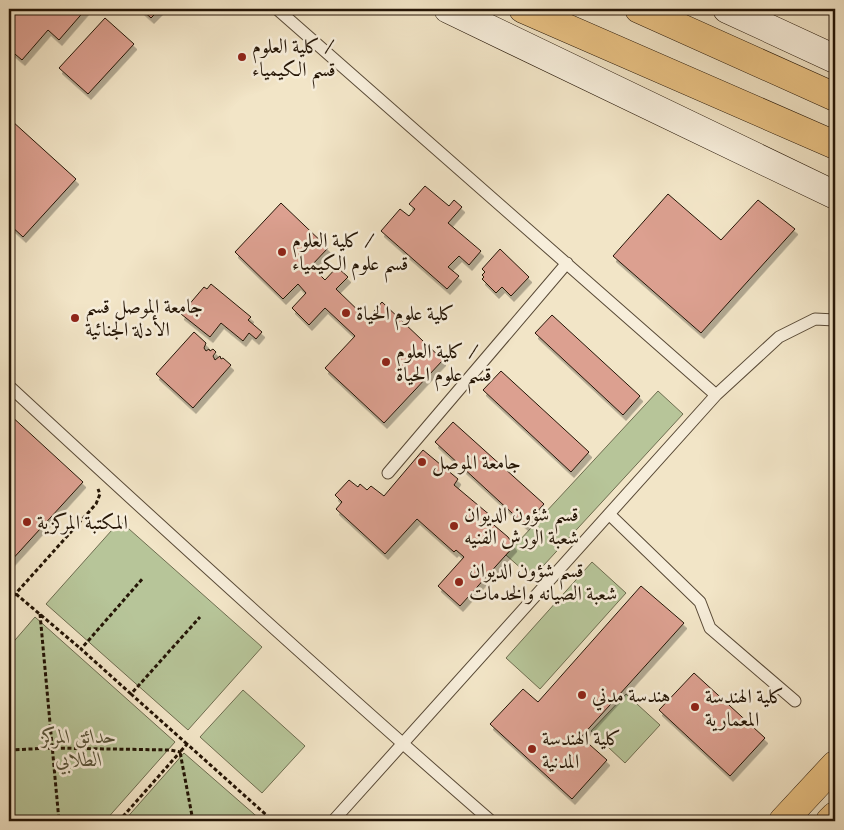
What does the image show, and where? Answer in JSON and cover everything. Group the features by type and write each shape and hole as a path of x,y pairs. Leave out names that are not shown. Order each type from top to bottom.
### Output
{"main road":[{"path":"448,9 835,195"},
{"path":"523,9 835,145"},
{"path":"639,9 835,96"},
{"path":"727,9 835,59"},
{"path":"782,821 835,765"},
{"path":"830,821 835,816"}],"lane":[{"path":"277,9 716,395"},
{"path":"388,473 567,263"},
{"path":"333,821 716,395 780,337 815,320 835,320"},
{"path":"9,386 402,744 491,821"},
{"path":"609,514 700,602 710,628 795,701"}],"path":[{"path":"9,601 96,504 100,494 97,487"},
{"path":"81,649 143,578"},
{"path":"16,594 81,649 273,821"},
{"path":"40,614 59,821"},
{"path":"130,694 200,617"},
{"path":"120,821 187,744"},
{"path":"9,750 51,748 170,750 180,752"},
{"path":"180,752 193,821"}],"green space":[{"path":"658,391 683,414 532,578 506,555"},
{"name":"حدائق المركز الطلابي","path":"120,521 262,647 188,730 46,604"},
{"path":"592,562 626,593 540,689 506,658"},
{"name":"حدائق المركز الطلابي","path":"35,617 175,742 105,821 15,821 9,816 9,647"},
{"path":"243,690 305,746 262,793 200,737"},
{"path":"626,694 660,725 625,763 591,731"},
{"name":"حدائق المركز الطلابي","path":"184,753 262,821 124,821"}],"building":[{"path":"9,9 86,9 59,40 48,30 22,60 9,49"},
{"path":"141,9 160,9 151,18"},
{"path":"105,18 134,44 88,94 59,68"},
{"path":"12,121 76,179 23,237 9,224 9,124"},
{"path":"425,186 449,206 454,200 462,207 448,223 481,251 469,265 459,256 448,267 459,276 447,289 381,231 400,209 409,216 415,209 409,204"},
{"path":"668,194 721,240 758,200 795,229 701,333 613,256"},
{"name":"كلية علوم الحياة","path":"281,203 328,248 311,266 325,280 337,267 348,277 336,289 367,319 382,302 443,360 384,423 325,368 355,336 325,308 309,325 292,308 306,293 298,284 283,299 235,252"},
{"path":"500,249 529,277 511,296 502,287 496,293 482,279 484,277 482,275 485,272 482,269"},
{"path":"211,284 251,317 248,320 262,332 256,339 249,333 243,341 221,323 210,337 181,314 204,287 207,289"},
{"path":"552,315 640,396 623,415 535,333"},
{"path":"194,332 206,343 204,348 206,351 213,349 216,352 213,356 215,360 220,356 221,359 223,358 231,365 193,408 156,374"},
{"path":"501,371 589,452 571,472 483,390"},
{"name":"المكتبة المركزية","path":"9,414 83,482 9,563"},
{"path":"453,422 544,504 525,525 435,442"},
{"path":"423,450 458,479 454,485 491,516 488,520 508,537 514,546 460,606 438,586 464,557 456,550 454,552 417,519 385,554 336,509 342,502 335,495 349,480 358,487 360,484 367,490 371,486 384,496"},
{"name":"هندسة مدني","path":"641,586 684,623 581,737 607,760 572,799 490,724 523,689 538,702"},
{"path":"694,673 765,738 730,776 659,710"}],"place":[{"name":"كلية العلوم / قسم الكيمياء","path":"242,57"},
{"name":"كلية العلوم / قسم علوم الكيمياء","path":"282,252"},
{"name":"كلية علوم الحياة","path":"346,313"},
{"name":"جامعة الموصل قسم الأدلة الجنائية","path":"75,318"},
{"name":"كلية العلوم / قسم علوم الحياة","path":"386,362"},
{"name":"جامعة الموصل","path":"422,462"},
{"name":"المكتبة المركزية","path":"27,522"},
{"name":"قسم شؤون الديوان شعبة الورش الفنيه","path":"454,526"},
{"name":"قسم شؤون الديوان شعبة الصيانه والخدمات","path":"459,582"},
{"name":"هندسة مدني","path":"582,695"},
{"name":"كلية الهندسة المعمارية","path":"695,707"},
{"name":"كلية الهندسة المدنية","path":"532,749"}]}
